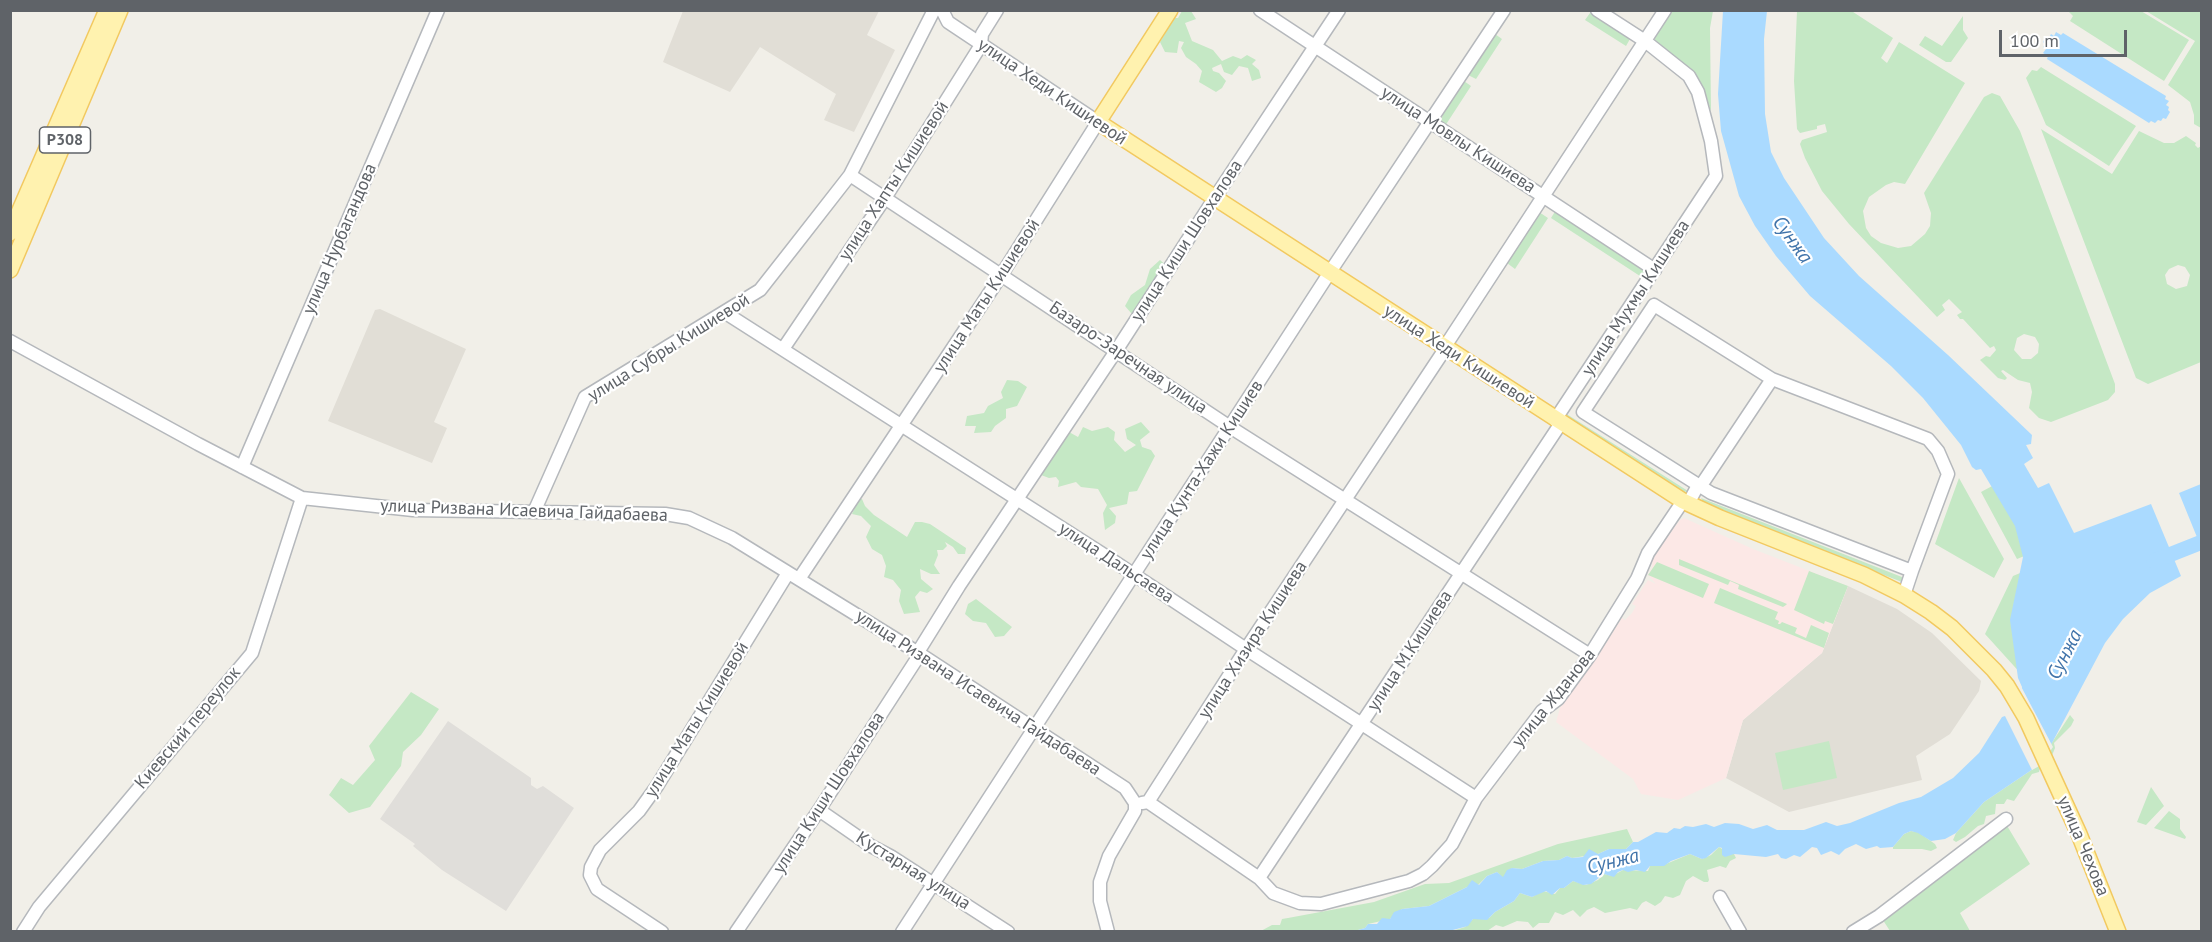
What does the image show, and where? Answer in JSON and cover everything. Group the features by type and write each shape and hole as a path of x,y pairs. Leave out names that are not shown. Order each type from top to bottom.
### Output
{"main road":[{"name":"P308","path":"10,233 107,10"},
{"name":"P308","path":"10,270 120,10"},
{"name":"улица Маты Кишиевой","path":"1098,122 1170,10"},
{"name":"улица Хеди Кишиевой","path":"1098,122 1444,349 1685,503 1864,575 1904,595 1952,628 1994,670"},
{"name":"улица Чехова","path":"1994,670 2016,700 2047,760 2118,932"}],"street":[{"name":"улица Нурбагандова","path":"242,467 438,10"},
{"name":"улица Субры Кишиевой","path":"534,512 585,397 760,290 850,175 934,10"},
{"name":"улица Хеди Кишиевой","path":"942,10 948,22 1098,122"},
{"name":"улица Хапты Кишиевой","path":"783,349 885,198 981,45 982,34 997,10"},
{"name":"улица Мовлы Кишиева","path":"1260,10 1655,270"},
{"name":"улица Киши Шовхалова","path":"736,932 819,810 959,586 1339,10"},
{"name":"улица Кунта-Хажи Кишиев","path":"902,932 1330,273 1504,10"},
{"path":"1597,10 1645,41"},
{"name":"улица Хизира Кишиева","path":"1148,802 1665,10"},
{"name":"улица Мухмы Кишиева","path":"1558,422 1716,176 1711,141 1698,92 1684,71 1645,41"},
{"name":"улица Маты Кишиевой","path":"662,932 597,889 590,875 594,859 639,811 657,786 794,576 901,427 1002,274 1098,122"},
{"name":"Базаро-Заречная улица","path":"850,175 1230,427 1590,655"},
{"path":"1640,293 1654,305 1772,379 1928,440 1938,451 1948,474 1904,595"},
{"path":"1654,305 1583,412 1711,494 1912,571"},
{"name":"улица Дальсаева","path":"723,312 1135,575 1476,798"},
{"name":"улица Ризвана Исаевича Гайдабаева","path":"10,341 302,498 413,510 665,514 689,518 726,534 919,653 1125,788 1135,803"},
{"name":"улица Жданова","path":"1259,878 1281,898 1300,903 1321,904 1409,881 1432,866 1452,844 1476,798 1542,711 1558,699 1590,655 1637,579 1648,554 1685,503 1700,487 1772,379"},
{"name":"улица М.Кишиева","path":"1259,878 1461,574 1558,422"},
{"name":"Киевский переулок","path":"23,932 39,907 252,653 302,498"},
{"path":"1105,930 1100,901 1102,873 1109,856 1132,820 1135,803 1148,802 1259,878"},
{"name":"Кустарная улица","path":"819,810 871,846 1008,932"},
{"path":"1853,932 1879,916 2006,819"},
{"path":"1720,897 1740,932"}],"shaded area":[{"path":"683,11 879,11 867,35 895,50 854,132 824,120 836,94 760,47 730,92 663,62"},
{"path":"380,309 466,349 434,422 447,428 432,463 328,421 375,310"},
{"path":"1684,518 1753,549 1848,586 1822,653 1743,720 1726,778 1678,800 1641,794 1633,779 1556,722 1560,708 1622,618 1625,620 1632,613 1636,606 1632,604 1648,580 1656,584 1648,575 1652,568 1653,556 1680,520"},
{"path":"1848,586 1897,609 1932,633 1981,681 1979,691 1950,734 1916,756 1922,780 1789,812 1726,778 1743,720 1822,653"},
{"path":"448,721 531,778 531,785 537,789 543,786 574,808 506,911 442,870 413,846 415,844 380,819"}],"green space":[{"path":"1850,10 1893,38 1881,58 1887,63 1899,42 1965,83 1905,184 1894,182 1869,197 1863,211 1866,228 1871,236 1881,243 1898,248 1911,246 1925,234 1930,226 1931,213 1924,193 1984,97 1992,93 2000,96 2020,131 2115,384 2115,392 2108,400 2051,422 2039,418 2029,408 2032,392 2030,383 2018,380 2003,370 2001,371 2007,378 2005,380 1998,378 1980,360 1986,356 1990,357 1996,350 1994,346 1990,348 1963,319 1960,319 1957,315 1962,312 1949,299 1942,305 1945,310 1937,317 1849,224 1822,191 1800,144 1802,140 1827,132 1825,124 1817,126 1817,129 1800,133 1797,129 1794,81 1797,11","holes":["2024,334 2035,337 2039,344 2038,353 2031,359 2022,359 2014,350 2017,338"]},
{"path":"1182,11 1191,11 1196,19 1185,23 1192,41 1213,50 1222,61 1233,56 1241,59 1247,55 1256,60 1252,64 1259,70 1261,78 1252,81 1248,68 1239,66 1232,75 1224,72 1221,64 1212,68 1226,81 1222,88 1216,92 1199,82 1202,71 1186,57 1181,48 1184,42 1179,41 1177,53 1165,52 1160,42 1174,18 1178,18"},
{"path":"1673,11 1713,11 1710,28 1711,111 1700,83 1689,68 1655,42 1655,34"},
{"path":"2070,11 2141,11 2189,40 2164,81 2070,21 2073,16"},
{"path":"2146,11 2201,11 2201,128 2194,124 2190,102 2168,85 2195,41"},
{"path":"1590,13 1630,39 1626,46 1585,20"},
{"path":"1963,16 1963,30 1968,38 1951,62 1946,62 1919,45 1925,36 1942,46"},
{"path":"1495,34 1502,39 1476,79 1468,75"},
{"path":"2041,67 2136,126 2109,166 2046,125 2026,78 2032,70 2037,71"},
{"path":"1464,81 1471,86 1445,126 1441,121 1443,114"},
{"path":"2041,129 2112,174 2139,131 2164,143 2174,143 2186,136 2196,143 2198,148 2201,146 2201,362 2148,384 2136,378","holes":["2178,265 2185,267 2190,275 2187,286 2176,289 2167,284 2165,275 2169,269"]},
{"path":"1556,210 1639,266 1644,272 1643,278 1551,218"},
{"path":"1539,212 1548,218 1515,269 1507,263"},
{"path":"1160,260 1168,267 1137,315 1131,313 1125,306 1131,295 1145,285 1150,269"},
{"path":"1007,380 1018,381 1027,387 1017,406 1006,409 1006,418 991,432 974,433 976,426 965,426 967,416 984,413 988,406 1003,398 1001,392"},
{"path":"1565,413 1688,491 1684,492 1661,479 1566,417"},
{"path":"1141,422 1150,432 1140,440 1142,447 1151,450 1155,456 1137,491 1129,492 1127,504 1109,508 1116,516 1115,523 1105,530 1103,513 1107,505 1098,489 1081,487 1076,482 1058,487 1059,481 1056,477 1049,478 1041,475 1043,467 1050,453 1059,448 1069,432 1078,437 1083,427 1092,431 1108,427 1115,432 1114,440 1125,452 1136,445 1127,439 1125,429"},
{"path":"2024,469 2066,539 2017,559 1981,492"},
{"path":"1959,478 2004,559 1994,578 1935,544"},
{"path":"1701,498 1907,579 1902,582 1765,529 1704,503"},
{"path":"859,499 862,499 874,515 907,537 915,522 922,522 930,524 966,548 965,554 958,554 945,542 947,546 943,550 937,550 938,555 934,565 940,574 931,574 920,569 921,579 933,589 927,593 920,591 915,597 920,612 904,614 899,601 901,590 893,580 884,577 886,566 882,555 872,549 866,537 871,526 861,516 852,514"},
{"path":"2104,538 2023,676 1985,634 2013,576"},
{"path":"1679,559 1787,604 1783,607 1738,589 1739,585 1730,581 1728,585 1679,565"},
{"path":"1657,562 1709,584 1703,598 1648,575"},
{"path":"1809,571 1848,586 1833,624 1825,621 1824,624 1794,610"},
{"path":"1720,588 1778,612 1775,619 1779,621 1778,624 1782,622 1797,628 1795,633 1806,638 1811,625 1829,633 1824,648 1714,603"},
{"path":"976,599 1012,627 1004,636 995,637 986,623 973,621 965,614 968,604"},
{"path":"411,692 439,709 421,735 403,752 401,766 370,807 349,813 329,795 341,778 353,785 375,760 369,746"},
{"path":"2070,715 2074,720 2054,743 2055,748 2051,758 2041,764 2039,772 2032,774 2014,801 2007,799 2004,804 1996,804 1995,814 1986,816 1984,824 1956,842 1953,840 1956,833 1984,802 2036,767"},
{"path":"1829,741 1837,778 1783,790 1775,753"},
{"path":"2151,787 2164,806 2146,825 2137,822"},
{"path":"2169,811 2180,819 2180,829 2185,839 2154,828"},
{"path":"2006,824 2030,864 1960,913 1970,931 1890,931 1881,917"},
{"path":"1627,829 1633,842 1626,849 1609,849 1598,854 1572,858 1567,856 1559,860 1543,861 1522,869 1512,868 1503,878 1497,872 1487,876 1478,885 1467,887 1429,906 1402,909 1390,919 1368,924 1365,928 1351,932 1259,932 1272,925 1280,925 1282,919 1374,902 1425,884 1449,883 1558,844"},
{"path":"1911,831 1918,832 1937,848 1931,851 1893,849 1904,834"},
{"path":"1719,847 1734,854 1736,858 1730,861 1726,868 1720,866 1707,870 1708,882 1693,876 1686,881 1680,895 1673,898 1665,896 1655,906 1646,901 1637,910 1630,908 1605,913 1594,907 1580,917 1573,910 1563,915 1555,912 1549,923 1539,923 1533,928 1528,922 1517,921 1503,927 1496,925 1487,931 1449,932 1465,927 1473,919 1489,918 1514,901 1520,893 1532,897 1543,891 1555,894 1560,888 1564,888 1573,881 1586,885 1598,880 1604,874 1612,876 1623,870 1648,871 1650,866 1661,866 1690,854 1702,859 1711,855"}],"water":[{"name":"Сунжа","path":"1723,11 1767,11 1764,39 1765,114 1771,152 1784,178 1824,238 1859,276 1948,355 2032,435 2031,444 2026,445 2033,458 2024,464 2038,488 2049,483 2074,533 2151,504 2181,576 2150,593 2123,619 2105,643 2052,743 2036,767 1984,802 1956,833 1945,839 1931,841 1911,831 1904,834 1893,847 1880,848 1877,846 1866,849 1856,844 1839,855 1831,851 1821,855 1817,848 1812,847 1800,857 1794,855 1786,859 1781,858 1778,854 1766,857 1734,854 1725,857 1722,855 1722,848 1719,847 1702,859 1690,854 1664,866 1650,866 1645,872 1623,870 1614,877 1604,874 1591,884 1583,885 1573,881 1552,895 1546,891 1532,897 1520,893 1514,901 1495,912 1487,920 1473,919 1468,926 1449,931 1351,932 1365,928 1368,924 1377,924 1382,918 1390,919 1394,912 1402,909 1429,906 1467,887 1472,880 1479,885 1487,876 1497,872 1503,877 1507,870 1512,868 1522,869 1543,861 1559,860 1567,856 1583,857 1589,849 1598,854 1609,849 1626,849 1633,842 1638,842 1656,832 1667,833 1674,828 1706,824 1714,827 1725,823 1739,824 1753,829 1767,825 1777,830 1804,830 1826,822 1837,826 1850,823 1899,803 1921,797 1953,778 1979,753 2002,717 2011,714 2022,687 2018,678 2010,620 2023,557 2015,526 1981,469 1976,470 1972,467 1961,445 1923,398 1891,366 1810,296 1776,256 1755,226 1739,196 1721,131 1718,94"},
{"path":"2056,32 2061,35 2063,33 2166,96 2165,99 2169,101 2166,105 2170,112 2166,119 2149,123 2047,59 2048,56 2043,53 2046,49 2043,47 2045,44 2043,42 2046,36 2049,38 2051,34 2054,36"},
{"path":"2201,484 2201,547 2179,493"}],"pier":[{"path":"2014,673 2053,747 2041,765 2032,770 2004,714 2009,712 2016,702 2019,687"}],"waterway":[{"path":"2154,561 2202,542"}]}
